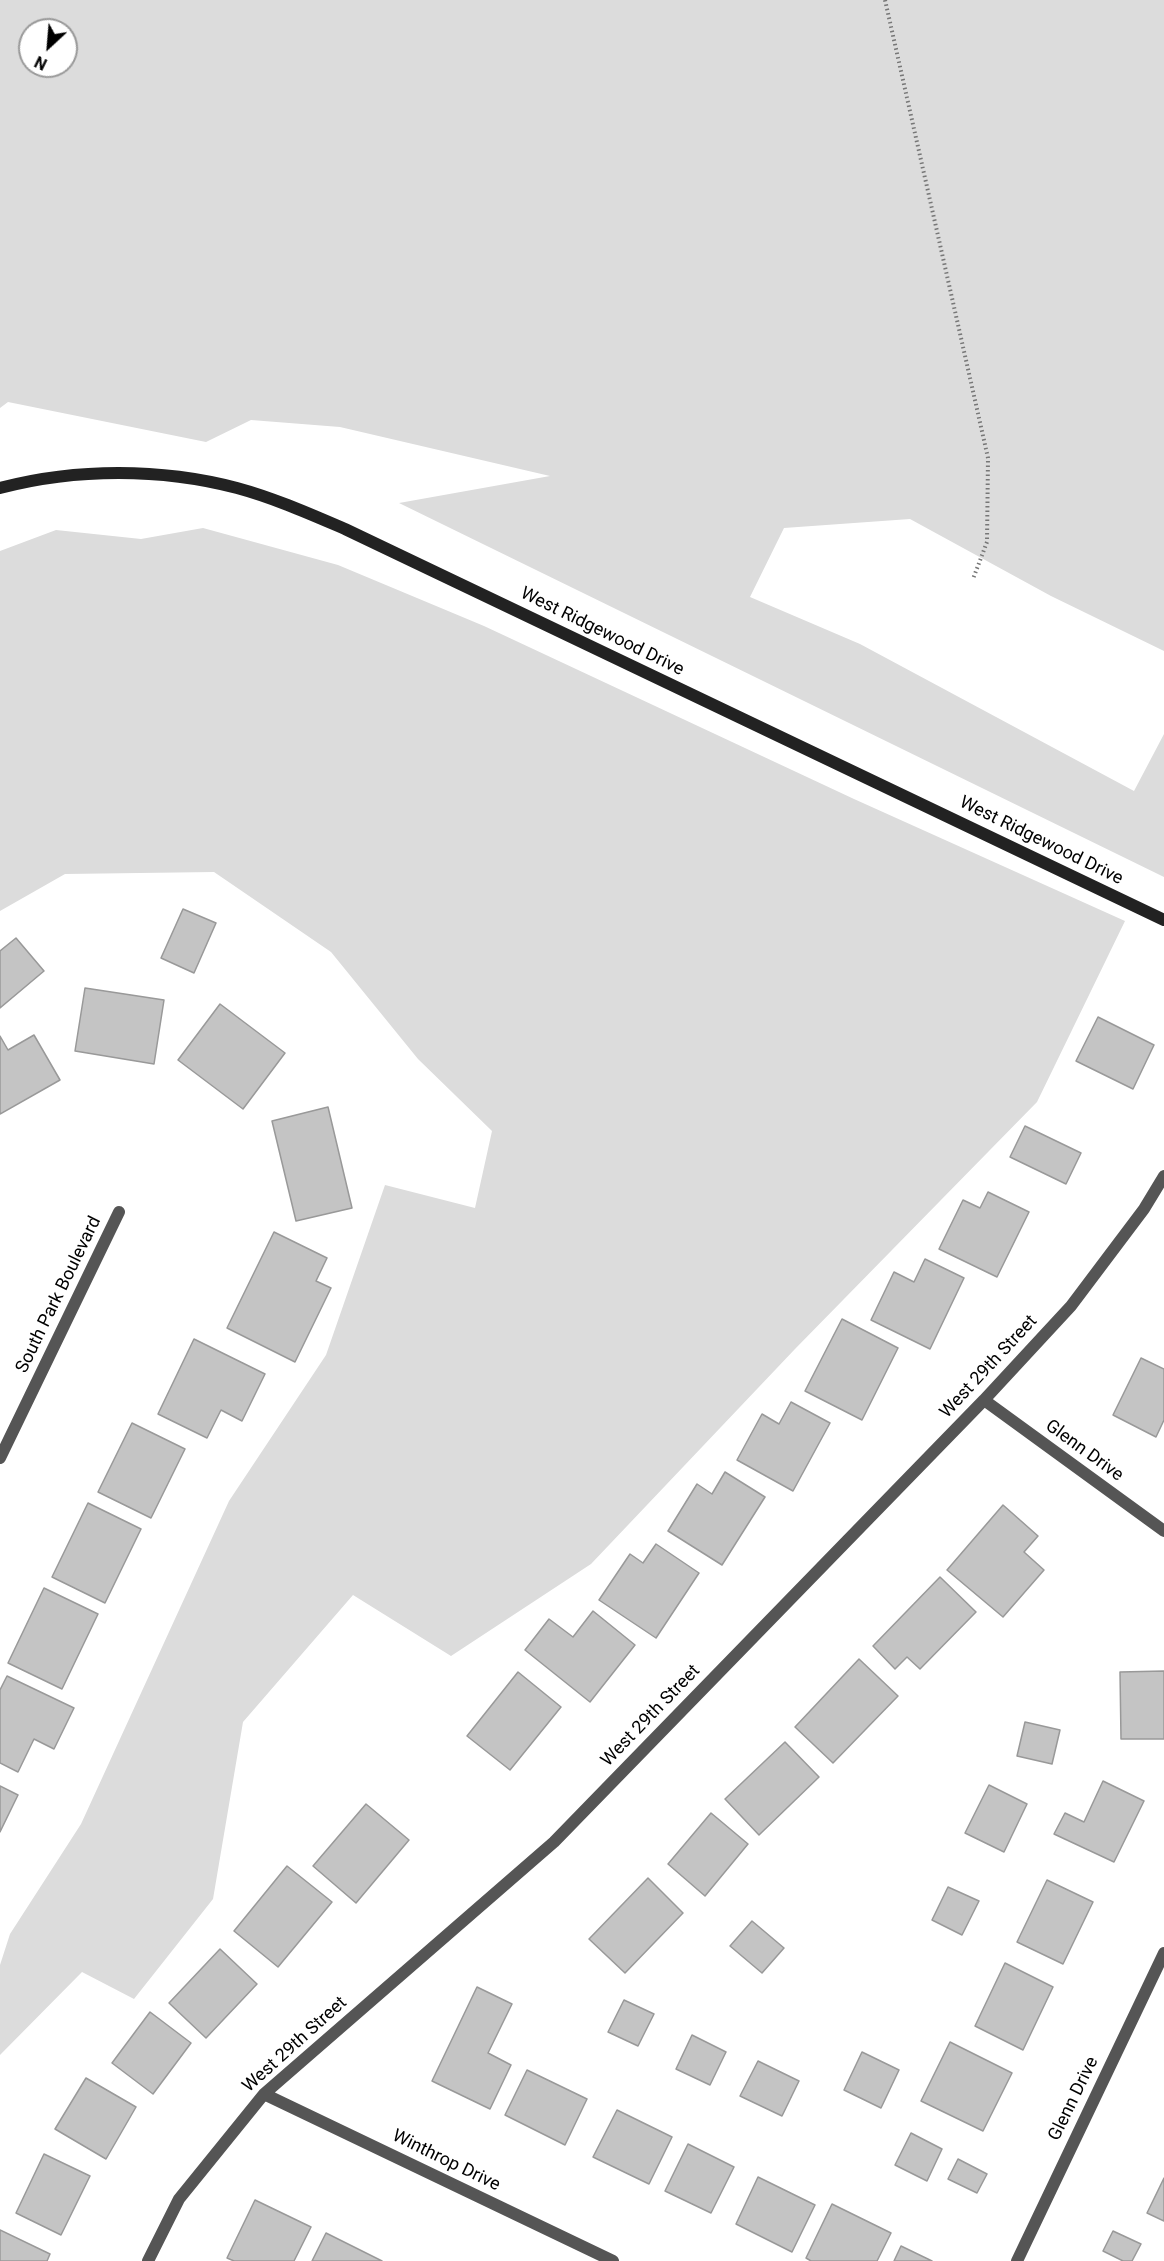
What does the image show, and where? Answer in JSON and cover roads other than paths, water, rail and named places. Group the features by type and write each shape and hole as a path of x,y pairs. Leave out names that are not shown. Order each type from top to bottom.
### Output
{"street":[{"name":"West Ridgewood Drive","path":"0,488 71,476 131,473 183,477 238,488 291,506 345,529 1164,920"},
{"name":"West 29th Street","path":"148,2261 179,2199 264,2094 554,1842 984,1400 1071,1306 1144,1209 1164,1176"},
{"name":"South Park Boulevard","path":"0,1458 119,1212"},
{"name":"Glenn Drive","path":"984,1400 1164,1531"},
{"name":"Glenn Drive","path":"1017,2261 1164,1953"},
{"name":"Winthrop Drive","path":"264,2094 613,2261"}]}
